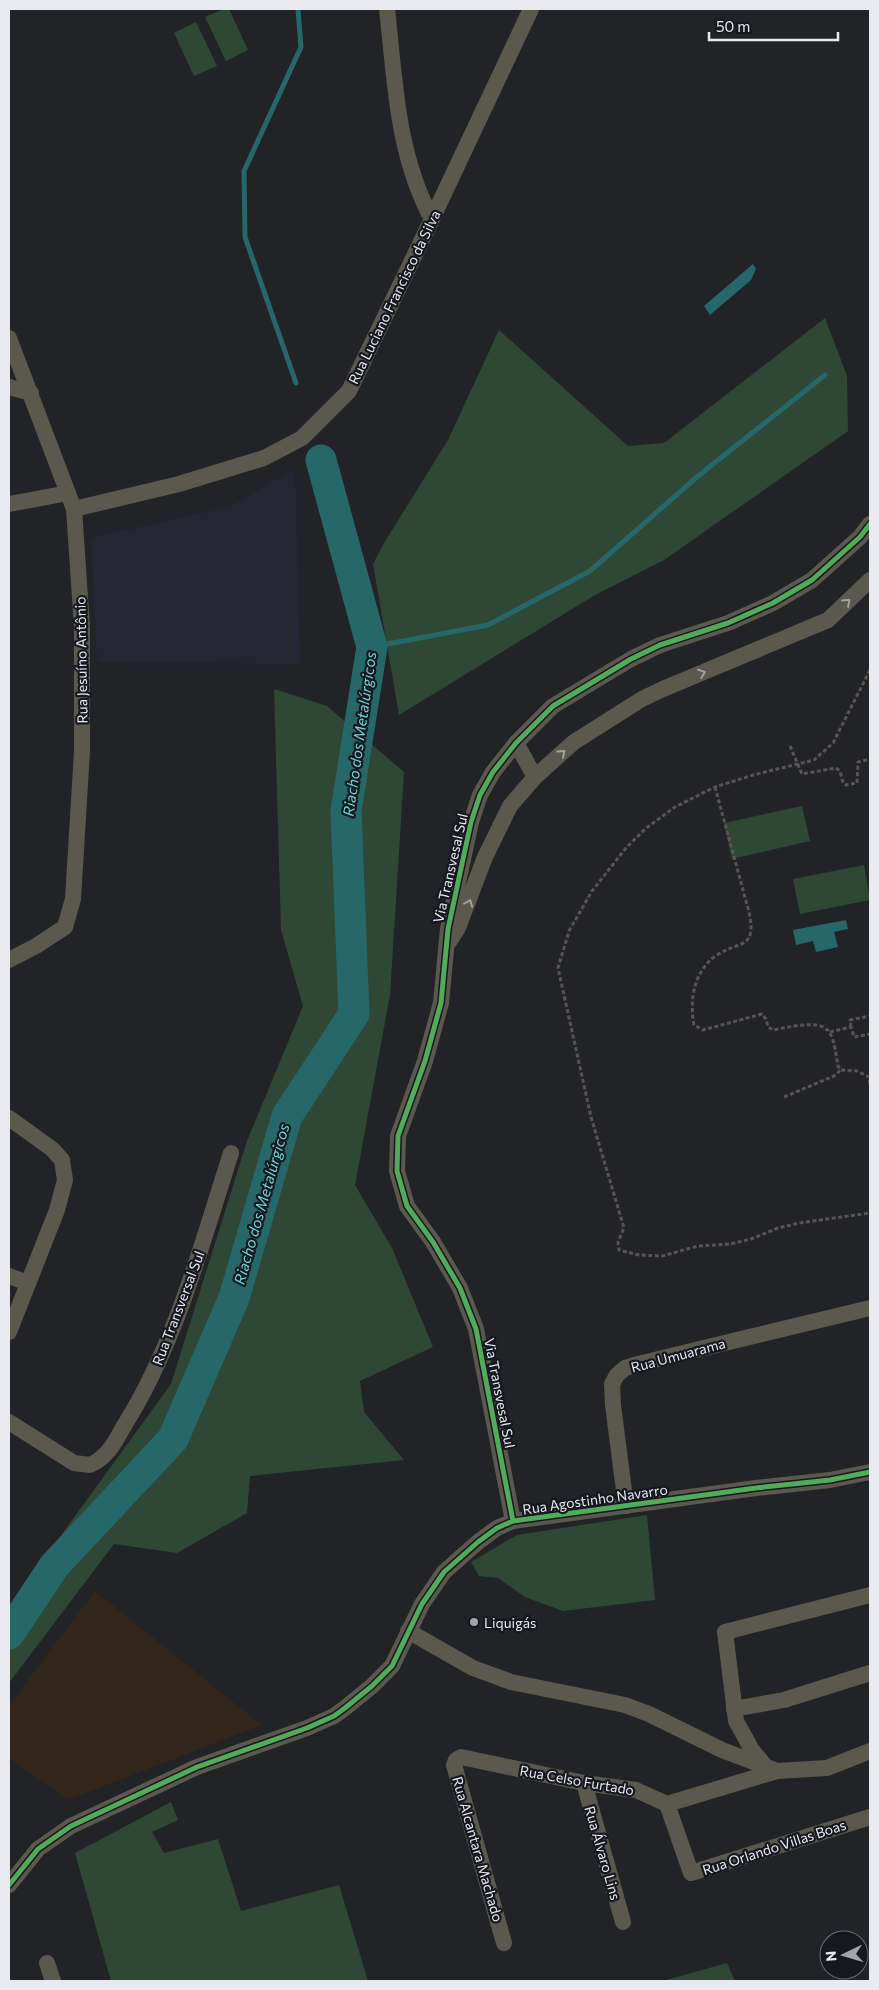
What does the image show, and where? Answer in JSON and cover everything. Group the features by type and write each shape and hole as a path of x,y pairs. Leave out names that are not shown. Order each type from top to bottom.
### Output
{"street":[{"path":"387,9 400,125 411,171 421,198 432,219"},
{"name":"Rua Luciano Francisco da Silva","path":"74,508 179,484 264,458 302,438 349,391 531,9"},
{"name":"Rua Jesuíno Antônio","path":"9,338 74,508 82,627 82,751 73,899 65,927 36,946 9,960"},
{"path":"9,387 31,393"},
{"path":"9,504 68,493"},
{"name":"Via Transvesal Sul","path":"513,1521 476,1329 460,1288 433,1242 407,1206 397,1171 398,1136 425,1061 441,1003 448,929 471,822 480,795 494,772 516,743 553,706 631,659 660,645 728,623 773,603 812,580 860,537 870,524"},
{"name":"Via Transvesal Sul","path":"447,946 458,928 485,857 510,806 535,777 574,742 642,699 828,620 870,580"},
{"path":"516,743 535,777"},
{"path":"9,1118 52,1149 62,1160 66,1180 57,1210 9,1332"},
{"name":"Rua Transversal Sul","path":"9,1422 74,1463 90,1465 107,1454 159,1363 185,1297 231,1154"},
{"path":"9,1276 28,1282"},
{"name":"Rua Umuarama","path":"626,1506 612,1405 612,1384 616,1375 625,1368 638,1364 870,1308"},
{"name":"Rua Agostinho Navarro","path":"9,1885 38,1849 71,1826 198,1767 307,1728 334,1716 372,1686 392,1666 422,1604 444,1572 496,1528 513,1521 756,1488 830,1480 870,1472"},
{"path":"772,1769 752,1750 739,1728 734,1708 725,1632 870,1595"},
{"path":"408,1631 473,1668 511,1682 625,1705 649,1714 722,1750 772,1769"},
{"path":"734,1708 778,1702 870,1673"},
{"path":"667,1804 772,1769 827,1768 870,1751"},
{"name":"Rua Celso Furtado","path":"461,1757 584,1783 636,1790 667,1804"},
{"name":"Rua Alcantara Machado","path":"461,1757 456,1760 454,1765 504,1944"},
{"name":"Rua Álvaro Lins","path":"584,1783 623,1922"},
{"name":"Rua Orlando Villas Boas","path":"667,1804 691,1873 870,1817"},
{"path":"47,1963 53,1981"}],"path":[{"path":"870,670 833,743 814,760 753,775 715,787 675,807 645,829 626,848 587,899 569,930 558,968 591,1118 624,1228 617,1246 619,1250 662,1256 698,1246 730,1244 751,1239 778,1228 799,1223 870,1213"},
{"path":"790,746 800,772 804,774 836,768 840,771 842,783 846,786 857,782 858,762 870,758"},
{"path":"715,787 749,912 751,932 743,944 717,955 697,978 691,1003 694,1025 703,1030 762,1014 770,1029 812,1024 822,1026 830,1032 838,1066 841,1070"},
{"path":"870,1016 850,1020 854,1037 870,1034"},
{"path":"830,1032 851,1027"},
{"path":"784,1097 834,1076 841,1070 857,1071 869,1076 870,1084"}],"shaded area":[{"path":"295,469 300,664 97,662 91,538 229,507"},
{"path":"95,1591 262,1725 68,1800 9,1758 9,1705"}],"green space":[{"path":"224,9 229,9 248,50 226,61 205,17"},
{"path":"196,22 217,66 194,76 174,33"},
{"path":"825,318 847,376 848,431 664,560 595,595 399,715 373,564 448,440 499,330 628,446 664,443"},
{"path":"274,689 327,706 404,772 390,995 355,1185 392,1248 433,1347 360,1381 364,1412 404,1460 250,1476 247,1513 177,1553 114,1544 9,1683 9,1607 171,1384 247,1141 303,1006 281,930"},
{"path":"802,806 810,841 732,859 724,823"},
{"path":"864,865 870,900 800,914 793,879"},
{"path":"647,1515 655,1600 563,1611 525,1597 498,1578 479,1576 471,1562 517,1535"},
{"path":"171,1802 178,1820 152,1832 164,1853 218,1839 241,1911 339,1885 368,1981 111,1981 75,1853"},
{"path":"727,1963 735,1981 663,1981"}],"water":[{"path":"753,264 756,269 751,280 710,315 704,306"},
{"path":"846,920 848,929 834,932 838,947 816,952 813,941 796,945 793,930"}],"waterway":[{"path":"296,383 245,237 244,171 301,47 298,9"},
{"path":"372,647 488,625 590,571 698,476 825,375"},
{"name":"Riacho dos Metalúrgicos","path":"9,1634 54,1566 173,1439 234,1298 287,1116 354,1014 346,811 372,647 321,460"}],"cycle path":[{"path":"513,1521 476,1329 460,1288 433,1242 407,1206 397,1171 398,1136 425,1061 441,1003 448,929 471,822 480,795 493,772 516,743 553,706 631,659 660,645 728,623 773,603 812,580 860,537 870,524"},
{"path":"9,1885 38,1849 71,1826 197,1767 307,1728 334,1716 345,1708 372,1686 392,1666 422,1604 444,1572 497,1528 513,1521 756,1488 830,1480 870,1472"}],"place":[{"name":"Liquigás","path":"474,1622"}]}
